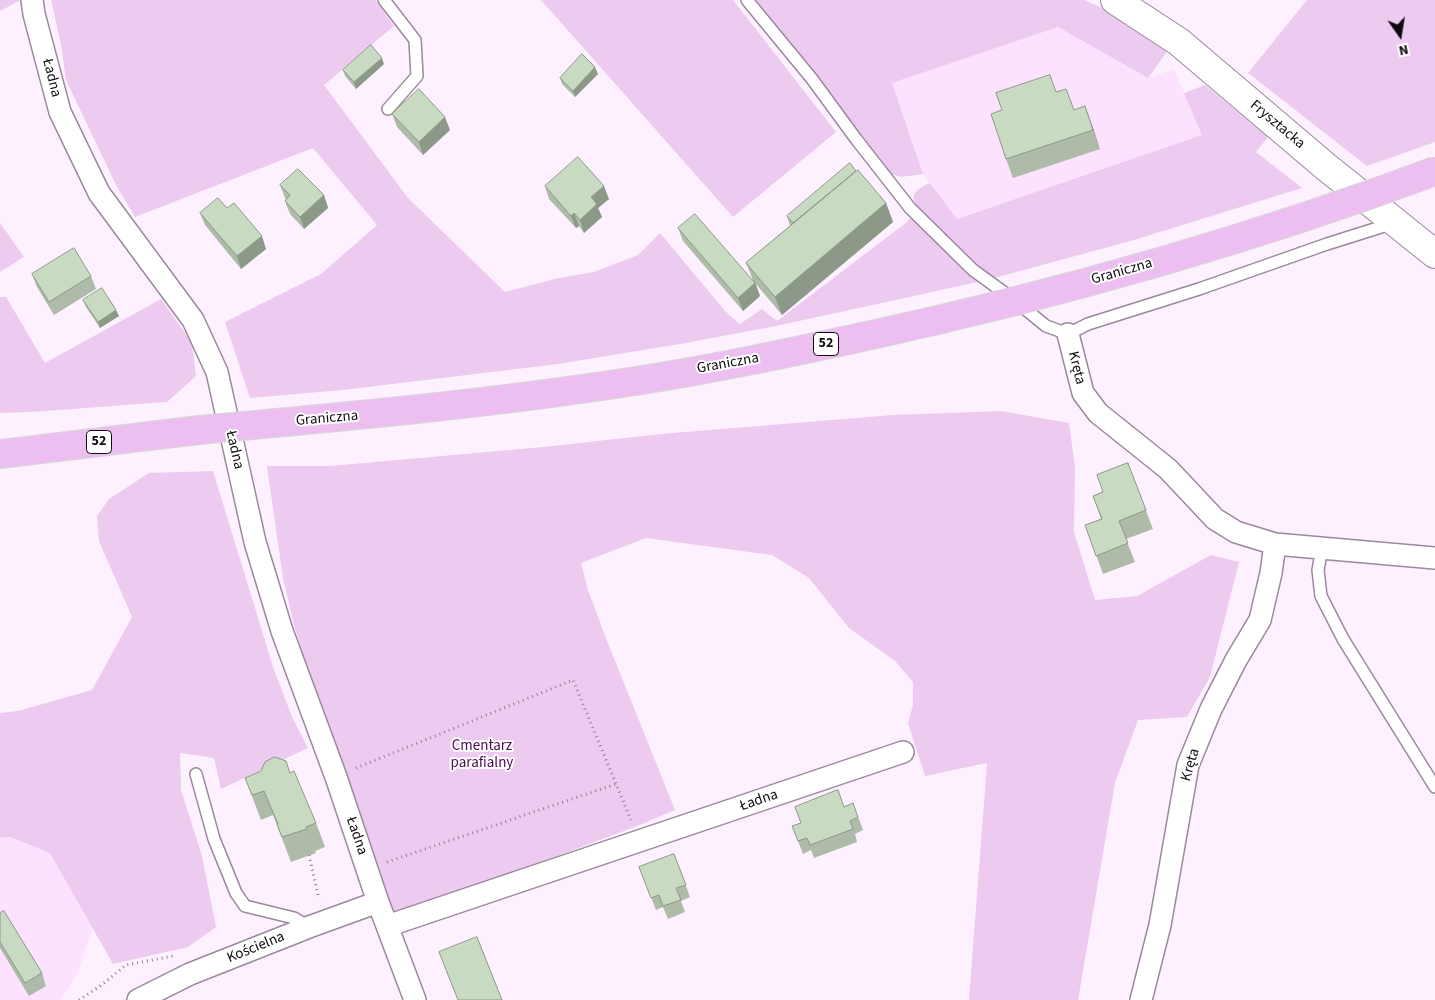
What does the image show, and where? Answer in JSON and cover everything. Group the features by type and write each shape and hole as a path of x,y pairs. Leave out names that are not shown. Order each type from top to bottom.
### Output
{"highway":[{"name":"Graniczna","path":"0,454 199,430 452,406 632,381 752,360 950,318 1102,278 1249,235 1435,171"}],"street":[{"name":"Ładna","path":"32,0 60,112 99,193 192,320 217,372 255,542 279,622 336,777 378,902 415,1000"},
{"name":"Frysztacka","path":"1115,0 1178,42 1325,166 1435,254"},
{"name":"Kręta","path":"1068,334 1083,393 1098,413 1168,469 1215,519 1236,532 1275,544 1435,558"},
{"name":"Kręta","path":"1142,1000 1160,925 1188,765 1211,709 1236,660 1260,620 1271,573 1275,544"},
{"name":"Ładna","path":"387,926 903,752"},
{"name":"Kościelna","path":"138,1000 190,974 378,902"}],"lane":[{"path":"384,0 415,40 417,76 388,109"},
{"path":"746,0 812,79 910,208 973,270 1046,326 1068,334 1088,324 1200,289 1381,227 1390,218"},
{"path":"1322,548 1318,570 1321,596 1343,639 1435,787"},
{"path":"196,774 214,839 236,893 246,906 318,924"}],"path":[{"path":"349,771 574,680 631,822"},
{"path":"378,865 616,784"},
{"path":"308,855 320,904 318,924"},
{"path":"79,1000 103,984 126,965"}],"shaded area":[{"path":"1058,27 1148,78 1174,69 1203,135 957,219 923,174 892,83"},
{"path":"10,837 50,853 93,926 78,972 61,1000 0,1000 0,838"}],"green space":[{"path":"0,0 21,0 0,11"},
{"path":"51,0 375,0 394,26 324,85 408,198 505,292 559,278 594,272 638,255 660,233 726,312 740,324 762,309 777,321 907,222 918,208 914,196 915,192 921,187 930,183 957,219 1202,135 1184,93 1205,85 1268,137 1256,152 1302,188 1134,240 987,280 776,326 558,364 343,390 250,398 225,322 321,274 377,225 313,148 135,217 117,187 66,80 61,44"},
{"path":"541,0 733,0 836,132 733,217"},
{"path":"752,0 1084,0 1112,12 1168,50 1148,78 1058,27 892,83 923,174 901,177 889,173 815,76"},
{"path":"1307,0 1435,0 1435,142 1367,166 1248,73"},
{"path":"0,223 24,257 0,272"},
{"path":"0,297 6,297 45,363 161,299 192,343 196,376 167,402 0,413"},
{"name":"Cmentarz parafialny","path":"1001,411 1069,423 1075,467 1074,532 1095,600 1137,596 1211,555 1239,562 1210,677 1187,717 1138,720 1115,783 1078,1000 969,1000 987,763 925,776 908,723 913,705 913,682 895,661 849,628 809,578 772,555 646,538 581,563 588,590 607,641 675,810 640,825 391,918 294,625 283,578 267,466 330,466 543,447 661,434 893,415"},
{"path":"213,471 273,667 292,717 308,748 221,789 214,758 180,753 181,790 202,856 216,927 188,947 113,964 50,853 10,837 0,838 0,713 18,711 92,690 132,617 99,541 97,516 109,499 149,473"}],"building":[{"path":"371,45 382,58 354,82 343,70"},
{"path":"582,54 595,67 573,91 560,78"},
{"path":"1050,75 1056,92 1066,89 1074,110 1085,106 1093,130 1006,159 991,114 1002,110 996,93"},
{"path":"419,89 445,117 419,142 392,114"},
{"path":"578,157 604,186 591,197 597,204 580,220 574,213 571,216 545,186"},
{"path":"850,163 856,171 793,223 787,216"},
{"path":"298,169 324,195 300,217 285,201 290,195 280,185"},
{"path":"858,170 886,203 775,297 746,263"},
{"path":"218,198 227,208 234,203 262,236 237,256 200,213"},
{"path":"695,214 755,283 738,298 678,228"},
{"path":"74,248 91,276 49,302 32,274"},
{"path":"102,288 116,310 98,322 83,300"},
{"path":"1128,463 1146,510 1119,521 1128,543 1096,556 1085,525 1102,519 1093,496 1103,492 1097,475"},
{"path":"275,757 286,761 290,773 294,771 316,823 306,827 307,829 282,837 264,791 252,795 245,778 261,771 265,762"},
{"path":"838,790 844,807 853,803 858,817 850,821 853,829 810,845 807,838 798,841 792,826 801,823 795,807"},
{"path":"674,854 686,885 676,888 681,900 663,906 659,895 651,898 639,867"},
{"path":"4,911 42,973 25,983 0,942 0,913"},
{"path":"477,937 502,1000 458,1000 439,952"}]}
